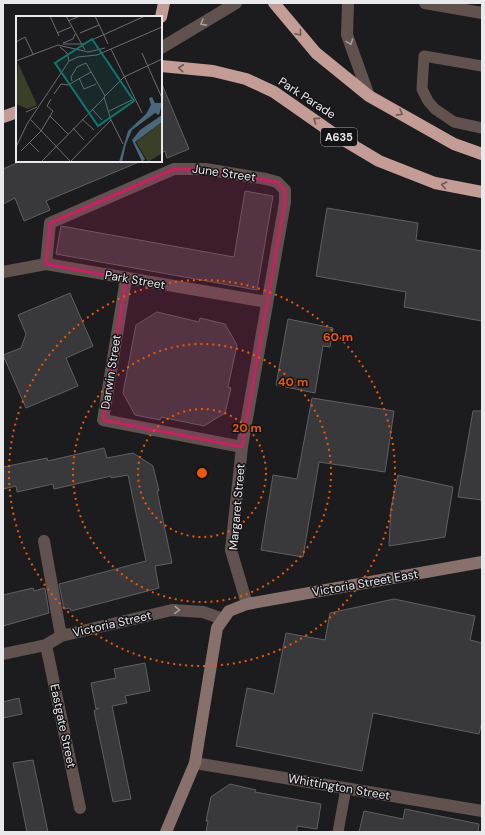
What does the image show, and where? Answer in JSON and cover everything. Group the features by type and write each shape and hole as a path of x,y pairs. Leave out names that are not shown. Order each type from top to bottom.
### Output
{"highway":[{"path":"161,16 164,3"},
{"path":"274,3 316,53 369,96 454,144 482,154"},
{"name":"Park Parade","path":"162,66 202,70 246,79 274,92 337,136 379,161 435,183 482,192"},
{"path":"3,117 16,112"}],"street":[{"path":"162,47 236,3"},
{"path":"348,3 347,35 369,96"},
{"path":"425,3 482,13"},
{"name":"June Street","path":"46,264 50,223 174,169 205,169 266,179 276,182 284,190 285,202 267,302"},
{"name":"Park Street","path":"3,272 46,264 126,279 267,302"},
{"name":"Darwin Street","path":"126,279 104,420 242,447"},
{"name":"Margaret Street","path":"247,604 231,550 242,447 267,302"},
{"path":"44,541 61,636"},
{"name":"Victoria Street East","path":"247,604 482,562"},
{"path":"166,832 195,763 217,628 229,611 247,604"},
{"name":"Victoria Street","path":"3,654 46,645 61,636 172,610 203,612 223,619"},
{"name":"Eastgate Street","path":"46,645 80,808"},
{"name":"Whittington Street","path":"195,763 482,811"}],"lane":[{"path":"482,66 424,56 422,89 428,101 444,116 454,122 482,128"},
{"path":"338,832 346,788"}],"highlighted area":[{"path":"174,169 205,169 277,182 285,190 285,202 242,447 103,420 126,279 46,264 50,223"}],"building":[{"path":"162,84 189,149 167,158 165,151 162,152"},
{"path":"19,162 139,162 46,201 50,210 24,221 15,198 3,204 3,169"},
{"path":"245,191 273,196 257,290 56,254 61,226 234,257"},
{"path":"327,208 418,223 416,240 482,251 482,321 404,307 406,292 316,276"},
{"path":"70,293 93,346 66,358 78,386 26,408 3,355 21,348 26,334 18,315"},
{"path":"157,312 199,322 200,318 225,324 237,345 228,387 231,388 225,413 204,426 161,417 160,420 135,415 123,393 136,325"},
{"path":"288,319 333,328 330,347 323,346 315,393 276,385"},
{"path":"312,398 394,411 385,472 319,462 303,557 261,550 273,475 297,479"},
{"path":"473,411 482,411 482,500 458,497"},
{"path":"104,448 107,458 133,453 153,466 172,563 155,566 159,588 71,611 70,608 64,609 59,584 146,561 128,475 111,478 111,476 54,489 53,484 17,492 16,486 3,489 3,467 47,458 48,461"},
{"path":"398,475 453,487 445,537 389,546 391,508"},
{"path":"33,588 34,591 45,588 49,613 3,626 3,595"},
{"path":"394,599 475,616 470,640 482,643 482,721 479,734 373,713 362,771 236,746 247,688 274,694 286,633 325,640 330,613"},
{"path":"145,663 150,691 125,696 127,703 112,706 131,799 113,802 94,711 99,708 96,709 91,683 116,678 114,669"},
{"path":"19,698 22,714 3,718 3,702"},
{"path":"33,760 48,832 27,832 13,763"},
{"path":"230,784 256,790 255,792 321,804 317,829 297,826 297,832 206,832 208,821 206,821 211,797"},
{"path":"405,809 479,824 478,832 359,832 364,811 403,819"}]}
